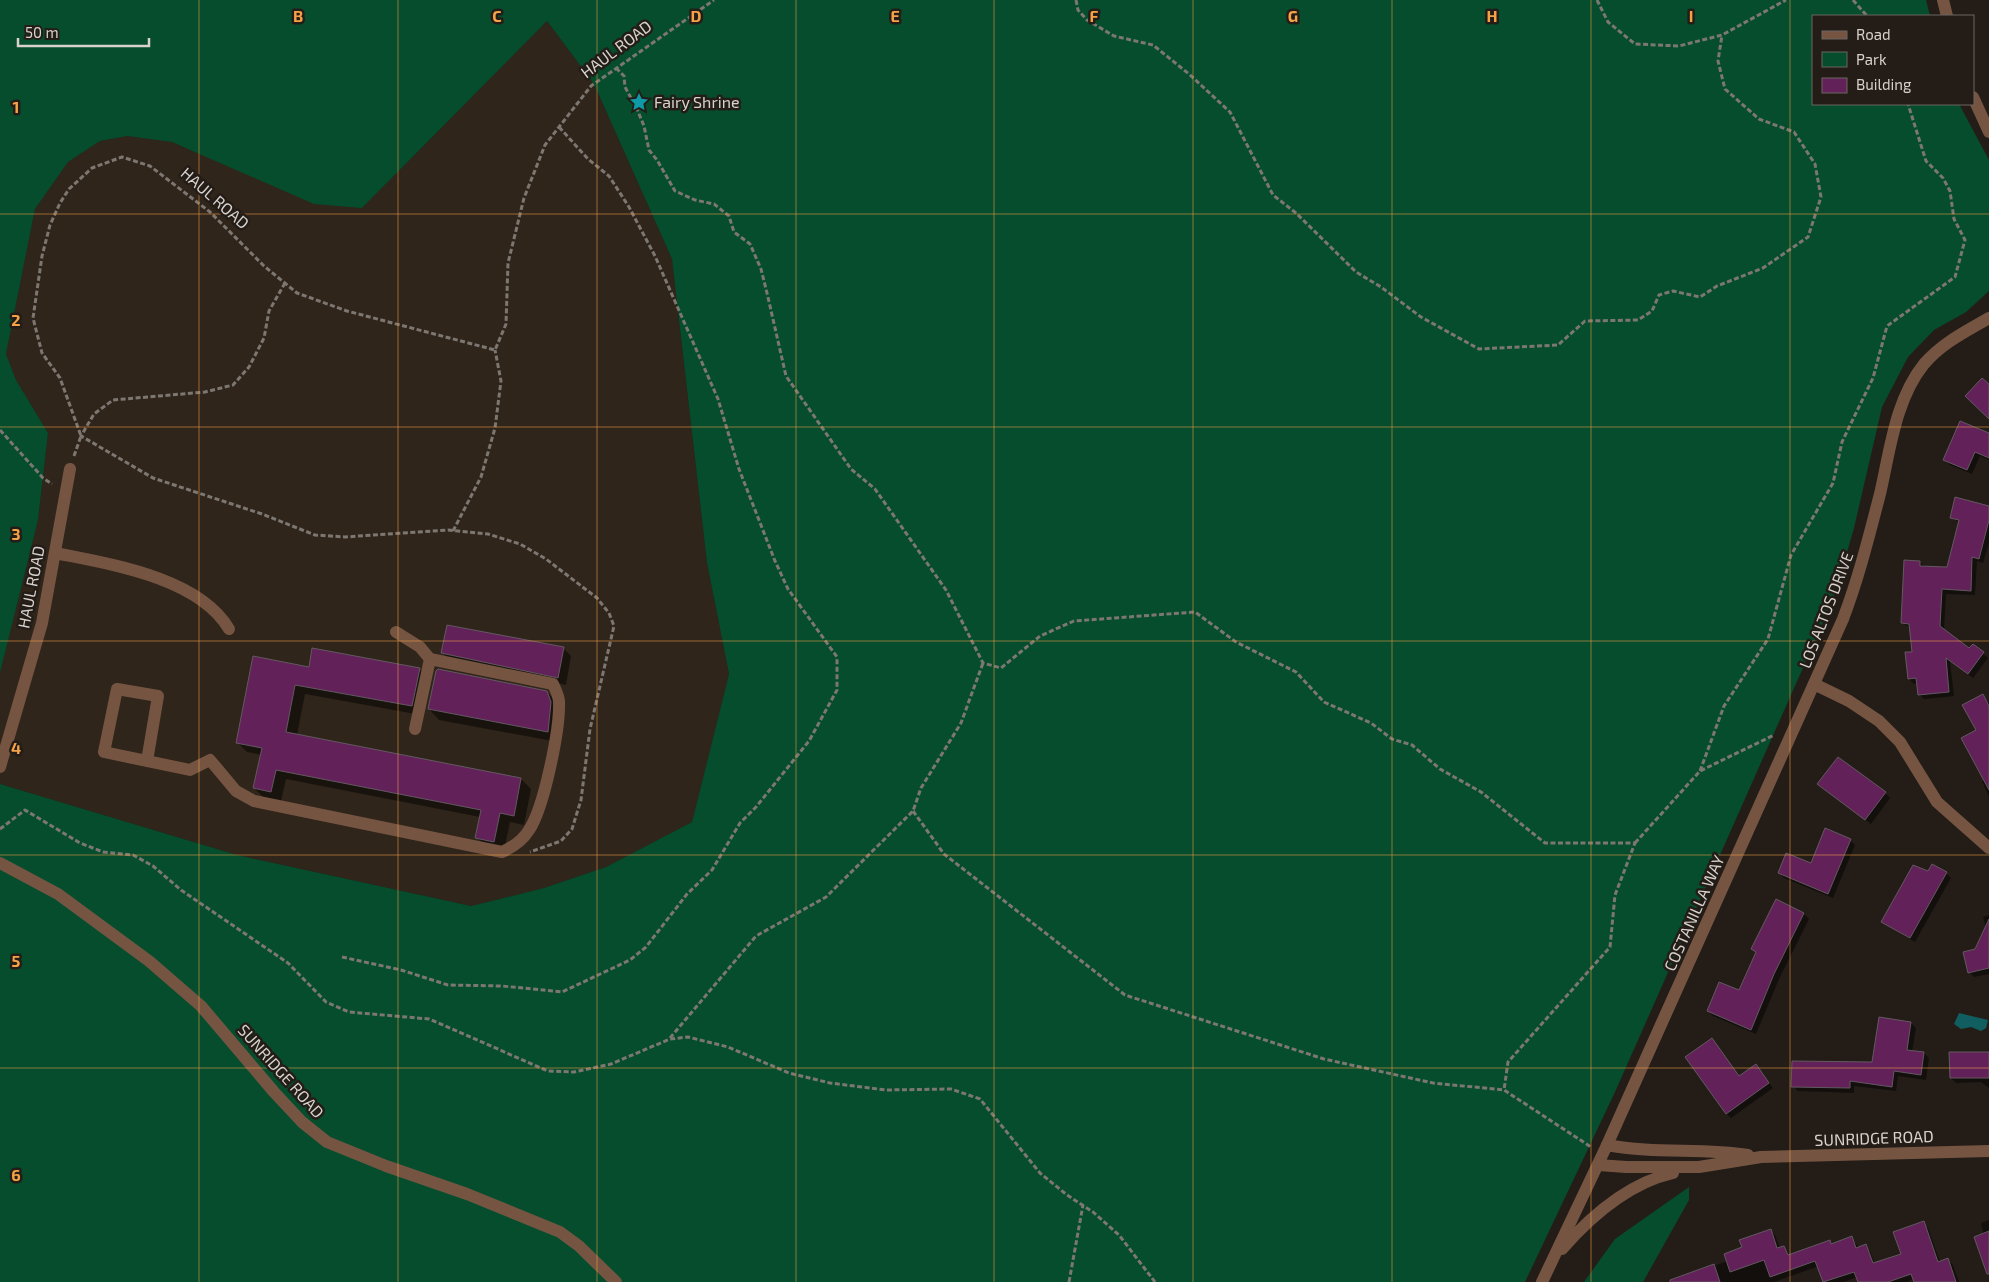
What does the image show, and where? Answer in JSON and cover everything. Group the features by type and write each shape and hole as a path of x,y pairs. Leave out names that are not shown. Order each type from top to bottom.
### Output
{"street":[{"path":"1943,0 1947,15"},
{"path":"1974,99 1989,132"},
{"name":"LOS ALTOS DRIVE","path":"1989,318 1950,340 1937,350 1915,376 1894,432 1861,571 1814,684 1849,701 1879,721 1900,742 1937,802 1955,820 1989,848"},
{"name":"HAUL ROAD","path":"0,767 38,641 70,470"},
{"path":"55,553 130,568 173,584 201,601 223,619 229,629"},
{"path":"147,761 158,696 117,688 104,752 147,761 190,770 210,760 236,791 254,801 502,852 513,847 529,831 542,803 558,726 559,700 553,684 430,659 420,647 396,632"},
{"path":"415,729 430,659"},
{"name":"COSTANILLA WAY","path":"1603,1155 1814,684"},
{"name":"SUNRIDGE ROAD","path":"0,864 58,894 149,961 201,1006 274,1092 302,1122 327,1142 386,1166 467,1194 560,1232 580,1246 616,1282"},
{"name":"SUNRIDGE ROAD","path":"1603,1155 1626,1149 1726,1152 1761,1157"},
{"name":"SUNRIDGE ROAD","path":"1603,1155 1626,1167 1699,1167 1761,1157 1989,1151"},
{"path":"1542,1282 1603,1155"},
{"path":"1550,1262 1574,1235 1634,1186 1658,1176 1699,1167"}],"path":[{"name":"HAUL ROAD","path":"81,436 60,378 42,353 33,318 42,256 50,225 69,189 92,168 122,157 150,166 210,212 264,266 297,292 347,311 495,350 506,324 508,263 524,198 545,146 591,86 714,0"},
{"path":"1076,0 1078,10 1087,20 1114,36 1153,45 1189,74 1230,112 1273,195 1296,213 1356,272 1381,287 1421,318 1479,349 1558,345 1585,321 1638,320 1652,311 1659,295 1673,291 1700,297 1717,286 1763,268 1808,237 1821,197 1815,164 1794,132 1759,119 1725,89 1718,61 1722,35"},
{"path":"1597,0 1608,22 1635,44 1679,46 1722,35 1786,0"},
{"path":"1853,0 1866,15"},
{"path":"616,68 624,76 625,87 644,126 649,150 675,191 695,200 714,204 729,216 734,232 750,244 765,285 786,376 851,469 875,489 946,590 983,663 961,723 921,788 913,811 826,897 756,936 670,1039"},
{"path":"1504,1090 1508,1062 1610,947 1615,895 1635,843 1700,771 1724,706 1768,638 1791,556 1833,483 1842,442 1873,378 1887,326 1955,277 1965,240 1954,219 1950,190 1944,178 1926,161 1908,105"},
{"path":"342,957 401,970 448,985 502,986 562,992 630,960 646,947 687,894 712,870 740,823 756,807 809,741 837,690 837,657 827,639 788,589 775,561 739,469 718,398 655,256 629,206 608,176 588,159 559,127"},
{"path":"70,470 81,436 94,414 113,400 205,392 233,385 249,367 264,338 270,311 285,283"},
{"path":"453,531 481,477 495,428 500,381 495,350"},
{"path":"0,430 43,478 65,493"},
{"path":"81,436 154,478 262,514 315,535 345,537 453,531 488,534 520,544 546,559 597,598 609,613 614,626 590,729 581,800 572,829 560,841 522,855"},
{"path":"983,663 1001,668 1040,636 1074,621 1195,612 1236,642 1296,672 1324,702 1370,723 1392,739 1412,745 1440,769 1481,792 1545,843 1635,843"},
{"path":"1700,771 1796,724"},
{"path":"0,829 25,810 80,843 103,852 133,855 153,866 181,890 288,963 326,1002 349,1012 429,1019 548,1071 574,1072 611,1064 670,1039 688,1037 728,1047 789,1073 830,1083 886,1090 914,1088 951,1089 980,1099 1040,1173 1119,1235 1155,1282"},
{"path":"913,811 944,854 1125,995 1324,1059 1433,1083 1504,1090 1603,1155"},
{"path":"1069,1282 1083,1205"}],"shaded area":[{"path":"547,21 594,84 672,259 707,563 729,674 692,822 606,867 544,888 471,906 237,855 0,784 0,673 38,520 48,433 16,380 6,354 35,209 68,162 100,141 127,136 172,142 220,162 362,208"}],"green space":[{"path":"0,0 1926,0 1930,15 1812,15 1812,105 1960,105 1989,160 1989,291 1966,312 1934,330 1908,357 1882,407 1854,528 1833,600 1615,1092 1525,1282 0,1282 0,784 237,855 471,906 544,888 606,867 692,822 729,674 707,563 672,259 594,84 547,21 362,208 314,204 172,142 127,136 100,141 68,162 35,209 6,354 16,380 48,433 38,520 0,673"},
{"path":"1689,1187 1689,1200 1643,1282 1584,1282 1615,1239"}],"water":[{"path":"1959,1013 1988,1020 1986,1028 1981,1031 1971,1027 1961,1029 1954,1024"}],"building":[{"path":"1982,378 1989,384 1989,419 1965,396"},
{"path":"1960,421 1989,433 1989,458 1975,452 1967,470 1943,460"},
{"path":"1955,497 1989,506 1989,520 1979,559 1972,557 1971,591 1942,589 1940,626 1969,648 1973,644 1984,652 1968,674 1946,658 1949,692 1918,695 1916,678 1908,679 1905,652 1912,652 1909,624 1901,623 1904,560 1920,561 1920,566 1947,567 1959,520 1950,518"},
{"path":"447,625 564,647 558,678 441,653"},
{"path":"312,648 420,668 412,706 295,685 286,732 521,778 514,816 500,813 494,842 475,838 481,810 276,770 271,792 253,788 262,748 236,743 253,656 309,667"},
{"path":"438,669 547,691 551,702 548,732 428,709"},
{"path":"1983,694 1989,706 1989,790 1961,738 1976,730 1962,705"},
{"path":"1838,757 1886,792 1865,820 1817,784"},
{"path":"1825,828 1851,839 1828,894 1778,873 1786,853 1811,863"},
{"path":"1932,864 1947,872 1910,938 1881,922 1913,865 1928,871"},
{"path":"1776,899 1804,913 1774,974 1751,1030 1707,1011 1719,982 1739,990 1756,952 1751,949"},
{"path":"1989,919 1989,968 1968,973 1963,952 1975,949"},
{"path":"1879,1017 1911,1022 1907,1050 1924,1052 1921,1075 1894,1071 1892,1087 1850,1081 1850,1088 1791,1087 1792,1061 1872,1062"},
{"path":"1712,1038 1739,1076 1756,1064 1769,1083 1726,1114 1685,1057"},
{"path":"1949,1052 1989,1052 1989,1078 1950,1078"},
{"path":"1924,1221 1938,1262 1948,1258 1956,1282 1914,1282 1911,1274 1888,1282 1858,1282 1854,1272 1823,1282 1815,1261 1770,1277 1764,1260 1730,1272 1724,1254 1742,1247 1739,1240 1771,1229 1777,1248 1784,1246 1788,1255 1830,1240 1831,1244 1852,1236 1856,1248 1866,1244 1873,1263 1901,1254 1893,1232"},
{"path":"1989,1231 1989,1274 1987,1274 1974,1237"},
{"path":"1714,1264 1720,1282 1670,1282 1670,1280"}],"place":[{"name":"Fairy Shrine","path":"639,102"}]}
